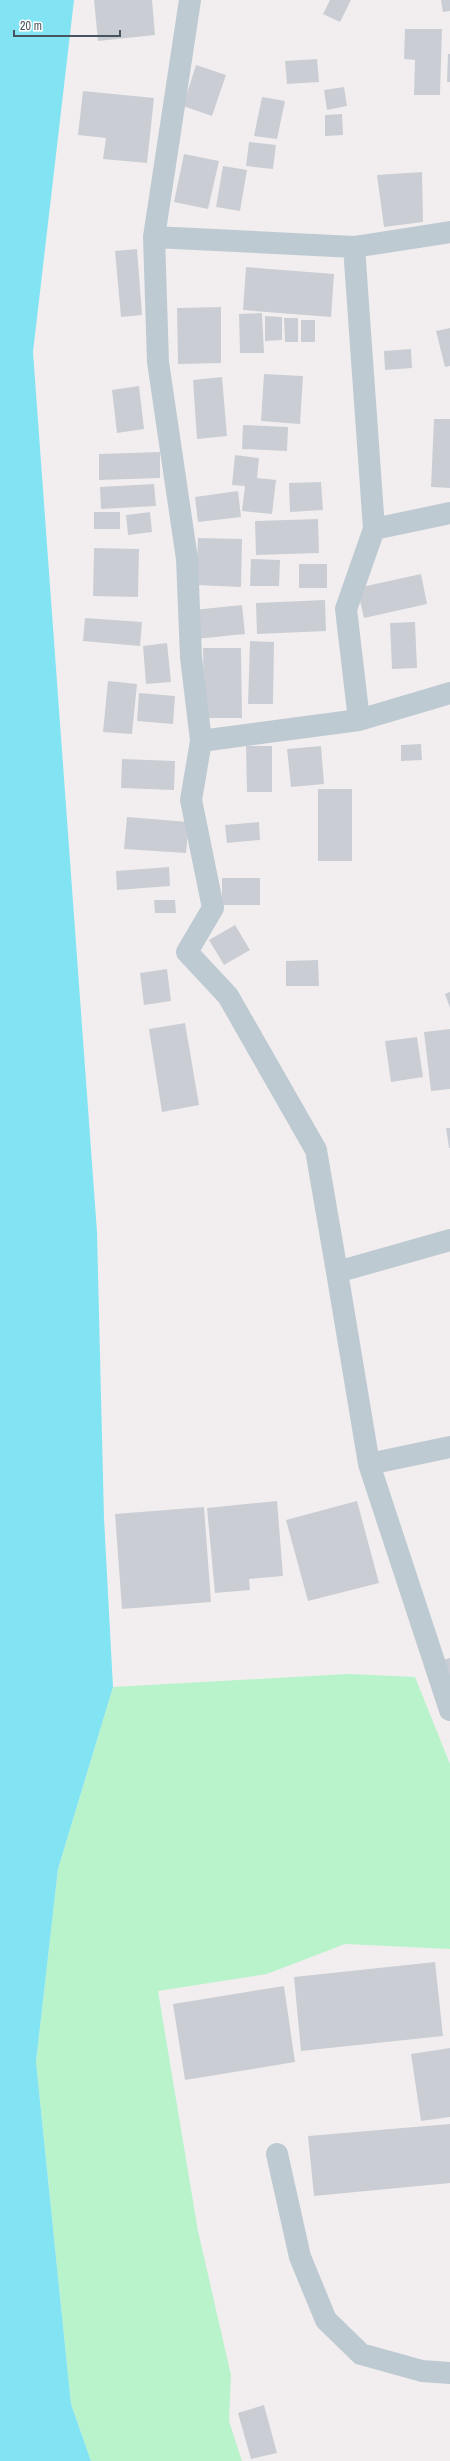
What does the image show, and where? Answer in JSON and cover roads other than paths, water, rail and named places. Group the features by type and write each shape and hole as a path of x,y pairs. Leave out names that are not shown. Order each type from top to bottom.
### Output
{"street":[{"path":"190,0 154,237 158,362 187,559 191,656 201,741 191,800 213,908 187,952 228,996 316,1150 369,1464 450,1710"},
{"path":"154,237 354,247 450,232"},
{"path":"354,247 374,529 346,609 359,720"},
{"path":"374,529 450,513"},
{"path":"201,741 359,720 450,693"},
{"path":"337,1272 450,1240"},
{"path":"369,1464 450,1447"},
{"path":"277,2154 300,2256 326,2320 361,2354 422,2371 450,2373"}],"water":[{"path":"0,0 74,0 33,352 97,1232 104,1518 113,1687 58,1869 36,2062 71,2404 91,2461 0,2461"}]}
